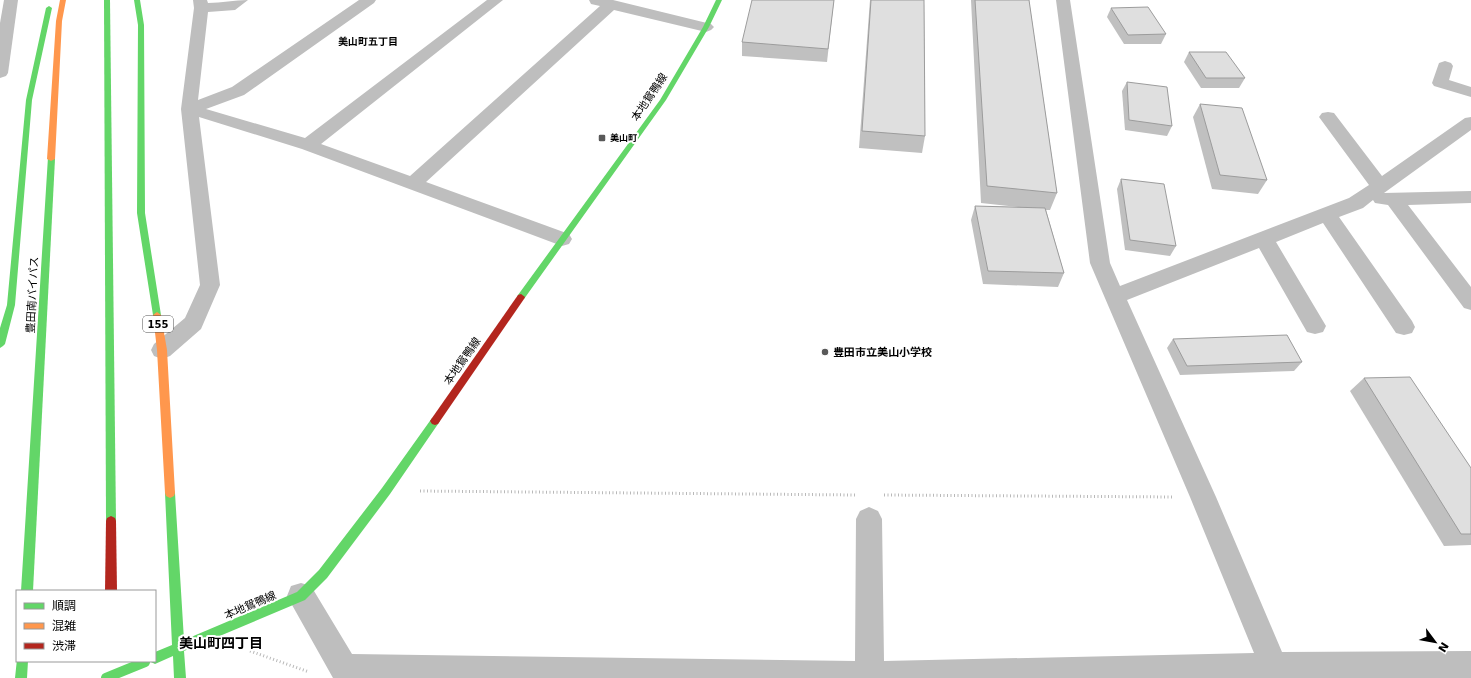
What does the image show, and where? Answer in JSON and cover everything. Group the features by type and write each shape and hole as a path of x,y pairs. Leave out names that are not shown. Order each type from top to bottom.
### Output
{"main road":[{"path":"0,344 11,305 30,100 50,0"},
{"name":"豊田南バイパス","path":"27,590 53,115 59,21 63,0"},
{"path":"107,0 112,590"},
{"name":"155","path":"137,0 141,25 141,213 162,350 180,678"},
{"name":"本地鴛鴨線","path":"156,658 301,596 323,574 386,491 562,238 663,100 706,28 719,0"},
{"path":"21,678 22,662"},
{"path":"106,678 147,662"},
{"path":"110,667 110,678"}],"street":[{"path":"0,73 11,0"},
{"path":"162,350 193,323 210,285 189,109 201,4 230,7 241,0"},
{"path":"189,109 238,91 369,0"},
{"path":"308,145 496,0"},
{"path":"594,0 706,28"},
{"path":"1063,0 1100,262 1203,497 1269,671"},
{"path":"414,183 611,4"},
{"path":"1445,66 1440,83 1471,92"},
{"path":"189,109 308,145 562,238"},
{"path":"1328,117 1471,302"},
{"path":"1386,193 1471,122"},
{"path":"1116,296 1361,200 1386,193 1471,197"},
{"path":"1327,214 1404,327"},
{"path":"1264,239 1315,326"},
{"path":"869,503 870,676"},
{"path":"301,596 342,673 870,676 1269,671 1471,666"}],"path":[{"path":"386,491 869,503 1203,497"},
{"path":"249,650 312,673"}],"building":[{"path":"752,0 834,0 828,49 742,42"},
{"path":"871,0 924,0 925,136 862,131"},
{"path":"975,0 1029,0 1057,193 987,186"},
{"path":"1148,7 1166,34 1128,35 1111,8"},
{"path":"1189,52 1226,52 1245,78 1206,78"},
{"path":"1127,82 1167,87 1172,126 1129,120"},
{"path":"1200,104 1242,108 1267,180 1220,175"},
{"path":"1121,179 1164,184 1176,246 1130,240"},
{"path":"975,206 1045,208 1064,273 988,271"},
{"path":"1287,335 1302,362 1187,366 1173,339"},
{"path":"1410,377 1471,468 1471,534 1461,534 1364,378"}],"traffic: fast":[{"path":"107,0 111,521"},
{"path":"137,0 141,25 141,213 157,315"},
{"path":"521,297 663,100 706,27 719,0"},
{"path":"0,344 11,305 29,100 49,8"},
{"path":"27,590 51,159"},
{"path":"156,658 301,596 323,574 386,491 435,421"},
{"path":"170,493 180,678"},
{"path":"21,678 22,662"},
{"path":"106,678 145,662"}],"traffic: slow":[{"path":"51,159 59,21 63,0"},
{"path":"157,315 162,350 170,493"}],"traffic: jam":[{"path":"435,421 521,297"},
{"path":"111,521 111,590"}],"place":[{"name":"美山町","path":"602,138"},
{"name":"豊田市立美山小学校","path":"825,352"}],"district":[{"name":"美山町五丁目","path":"368,41"},
{"name":"美山町四丁目","path":"221,643"}]}
